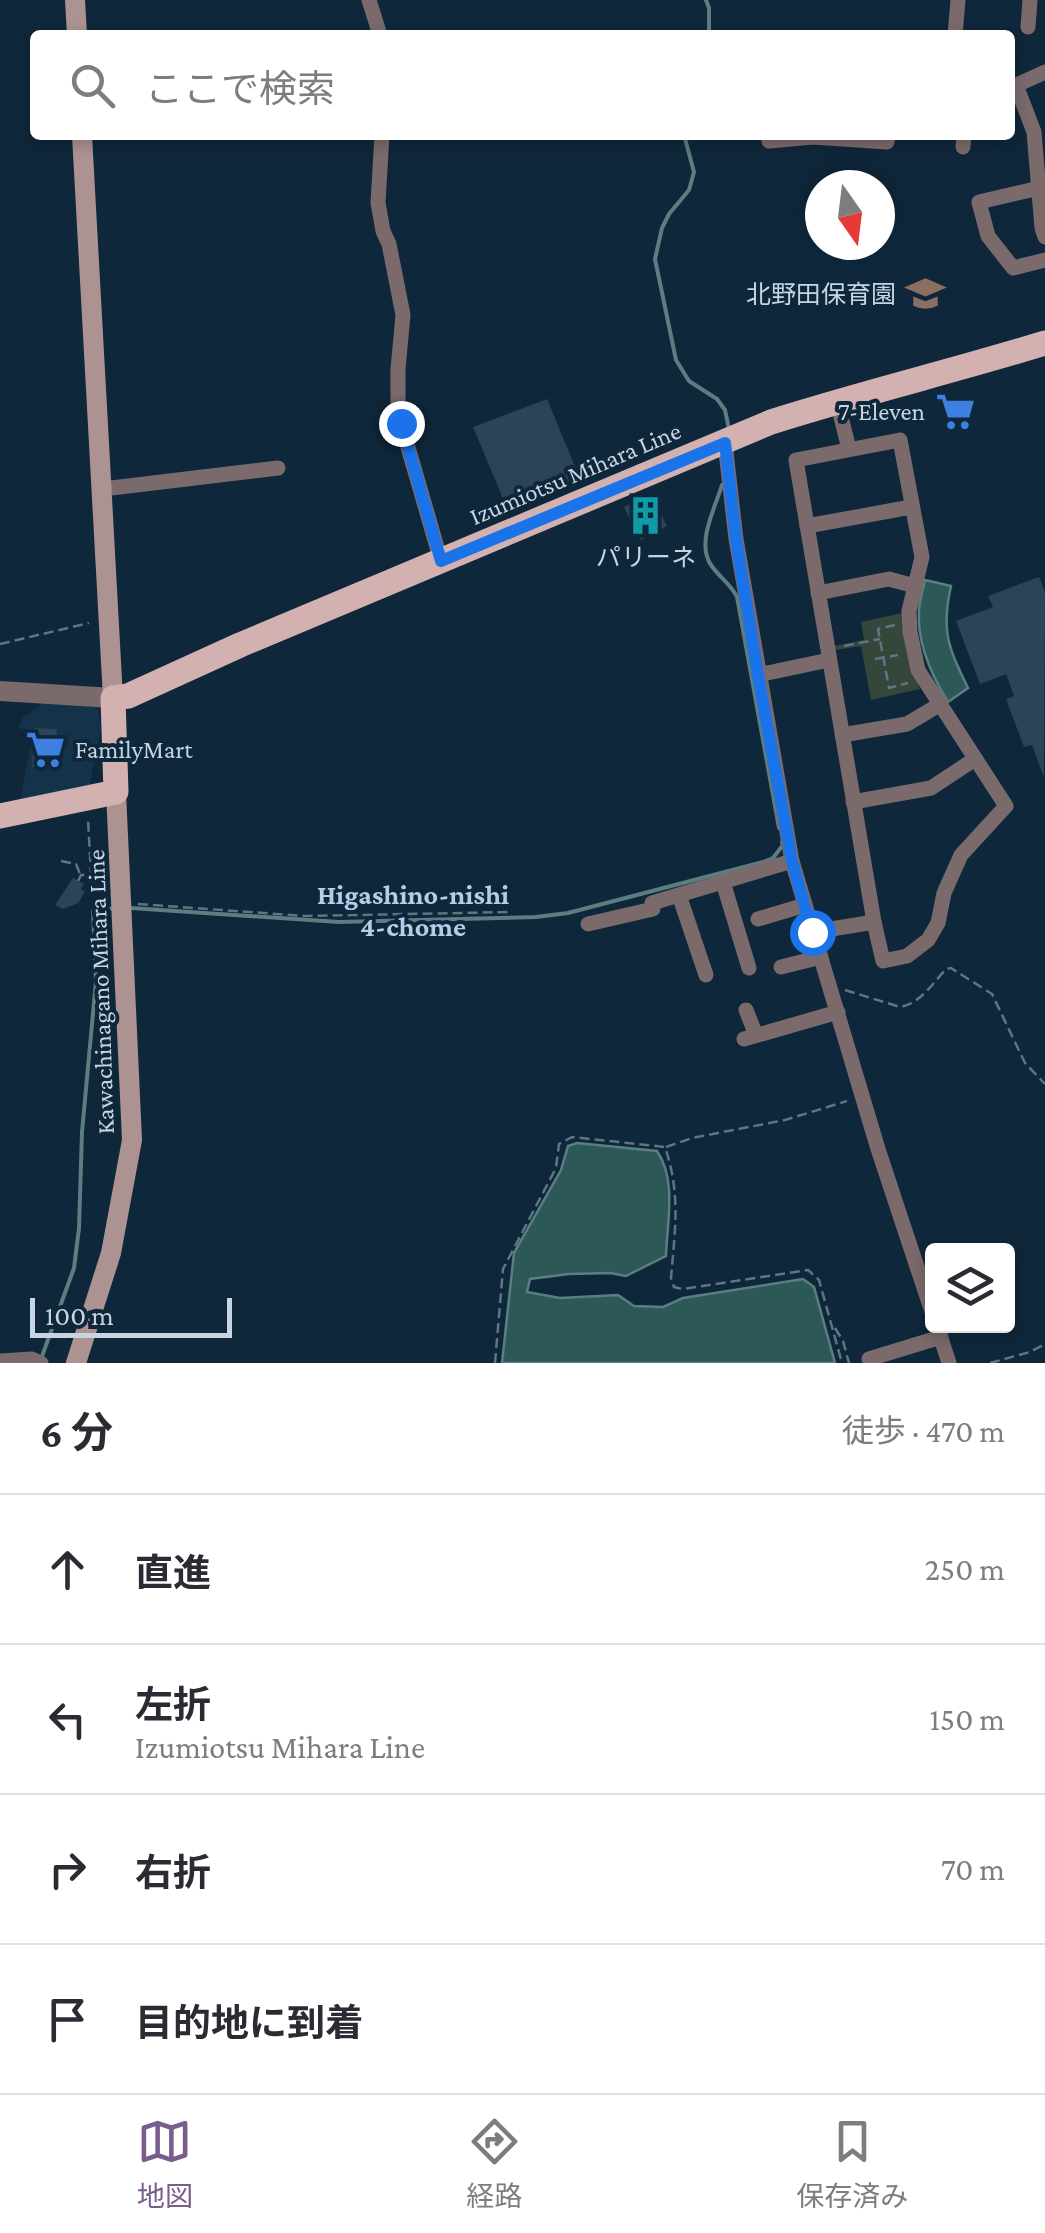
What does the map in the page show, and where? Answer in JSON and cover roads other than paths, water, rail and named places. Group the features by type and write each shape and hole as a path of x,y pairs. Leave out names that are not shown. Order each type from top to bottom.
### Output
{"main road":[{"path":"75,0 77,30"},
{"path":"0,816 116,792 82,140"},
{"name":"Izumiotsu Mihara Line","path":"113,698 128,696 240,645 772,422 837,400 1045,343"},
{"name":"Kawachinagano Mihara Line","path":"76,1363 111,1253 132,1140 116,792"}],"street":[{"path":"369,0 378,30"},
{"path":"955,30 958,0"},
{"path":"1028,27 1030,0"},
{"path":"1015,86 1045,72"},
{"path":"1015,91 1034,132 1045,237"},
{"path":"382,140 378,202 402,315 398,404 441,561"},
{"path":"850,140 887,140"},
{"path":"1039,188 979,202 988,236 1013,268 1045,260"},
{"path":"837,400 850,449"},
{"path":"900,440 922,557 909,612 914,652 924,680 1006,806 961,855 944,893 938,923 928,940 907,956 883,960 796,460 850,449 900,440"},
{"path":"725,443 736,539 792,861 925,1291"},
{"path":"102,490 278,468"},
{"path":"807,526 911,507"},
{"path":"818,593 889,579 915,586"},
{"path":"758,675 829,655"},
{"path":"0,691 113,698"},
{"path":"842,735 907,724 939,705"},
{"path":"854,802 931,788 975,760"},
{"path":"588,924 653,909 652,904 792,861"},
{"path":"723,882 749,968"},
{"path":"679,895 706,976"},
{"path":"758,919 806,905"},
{"path":"812,932 874,922"},
{"path":"781,967 820,957"},
{"path":"746,1010 750,1037 838,1012"},
{"path":"879,1359 935,1333"},
{"path":"940,1333 950,1363"},
{"path":"0,1361 39,1362"}],"waterway":[{"path":"706,0 709,30"},
{"path":"685,140 694,172 689,190 662,228 655,259 676,360 689,381 717,399 725,410 729,429"},
{"path":"722,485 705,546 711,565 737,597 779,828"},
{"path":"131,908 339,922 536,917 568,913 763,862 773,858 782,842"},
{"path":"41,1359 74,1268 79,1228 82,1132 96,981 93,911 114,908"}],"place":[{"name":"北野田保育園","path":"926,294"},
{"name":"7-Eleven","path":"955,411"},
{"name":"パリーネ","path":"646,516"},
{"name":"FamilyMart","path":"45,749"}],"district":[{"name":"Higashino-nishi 4-chome","path":"413,910"}]}
